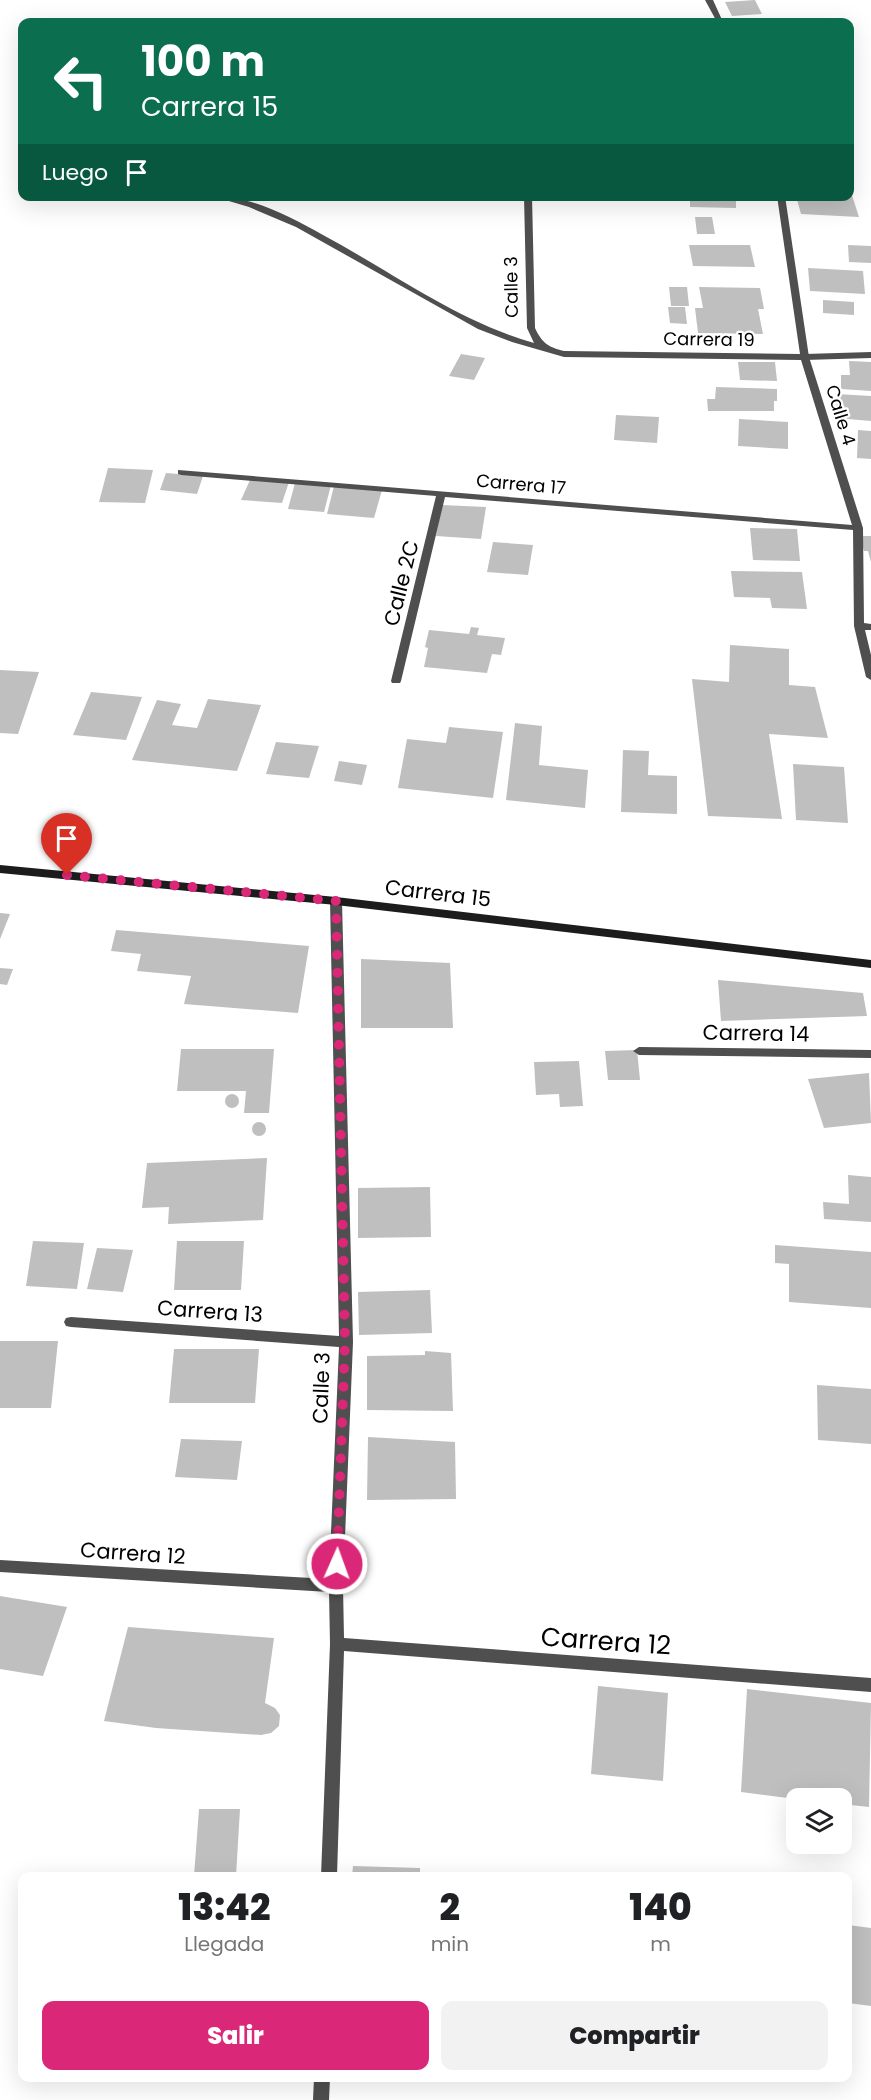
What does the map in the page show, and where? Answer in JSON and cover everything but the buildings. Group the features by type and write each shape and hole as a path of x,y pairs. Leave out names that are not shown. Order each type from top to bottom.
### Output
{"street":[{"path":"709,0 718,18"},
{"name":"Carrera 19","path":"234,201 284,217 346,249 470,322 502,337 546,350 564,354 806,357 871,355"},
{"name":"Calle 3","path":"528,201 531,328 537,342 546,350"},
{"name":"Calle 4","path":"782,201 806,357 858,528 859,626 871,677"},
{"name":"Carrera 17","path":"181,472 858,528"},
{"name":"Calle 2C","path":"396,681 441,494"},
{"path":"859,626 871,627"},
{"name":"Carrera 15","path":"0,869 336,901 871,964"},
{"name":"Calle 3","path":"329,1872 345,1342 336,901"},
{"name":"Carrera 14","path":"639,1051 871,1054"},
{"name":"Carrera 13","path":"71,1322 345,1342"},
{"name":"Carrera 12","path":"0,1566 336,1586"},
{"name":"Carrera 12","path":"337,1644 871,1685"},
{"path":"321,2100 322,2082"}],"route":[{"path":"67,875 336,901 345,1342 337,1564"}]}
